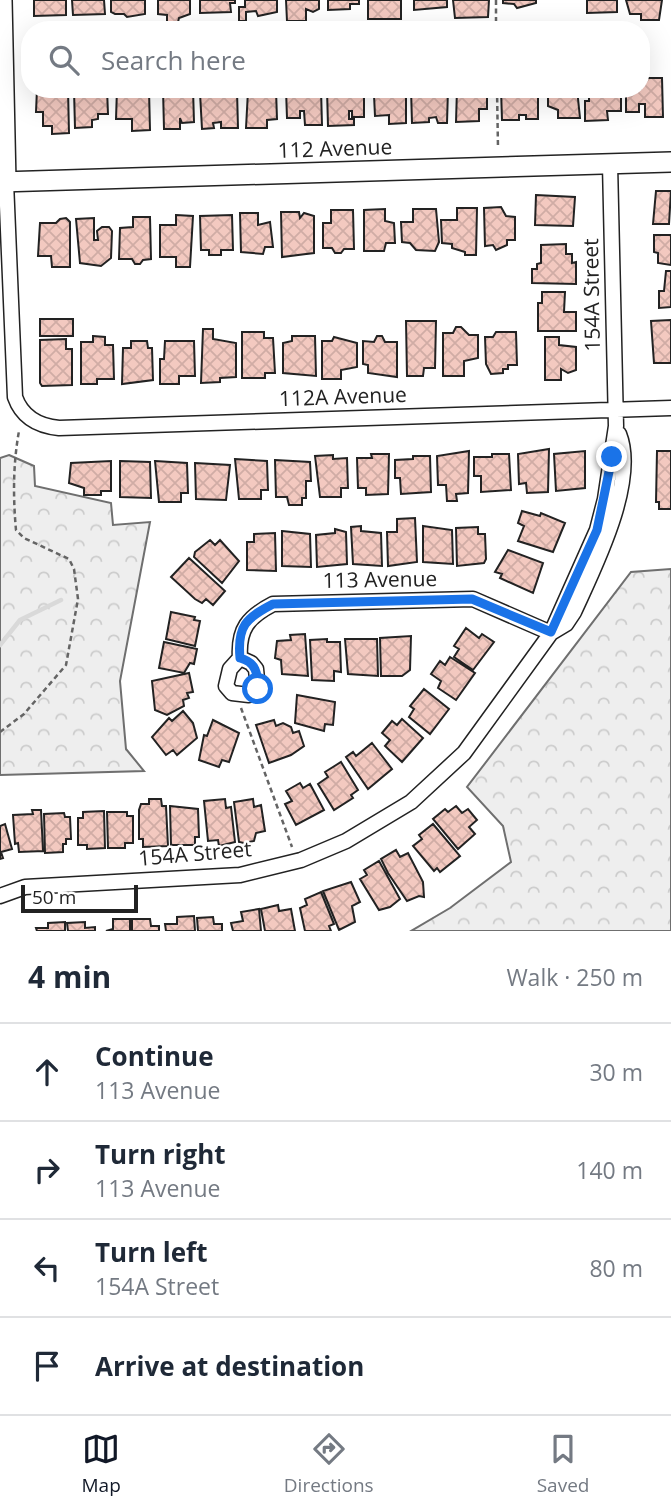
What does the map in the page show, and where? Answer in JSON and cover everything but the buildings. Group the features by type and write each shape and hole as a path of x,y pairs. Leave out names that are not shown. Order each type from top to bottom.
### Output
{"street":[{"path":"2,0 3,182"},
{"name":"112 Avenue","path":"3,182 671,162"},
{"name":"154A Street","path":"0,896 26,887 240,875 301,860 346,841 411,802 456,761 551,632 597,530 616,426 610,164"},
{"name":"112A Avenue","path":"3,182 9,205 15,397 22,411 42,425 59,428 671,408"},
{"name":"113 Avenue","path":"240,658 238,638 250,616 273,604 472,599 551,632"}],"path":[{"path":"496,0 496,21"},
{"path":"497,98 498,148"},
{"path":"0,732 24,714 66,665 78,599 74,569 69,559 24,538 16,530 13,463 19,431"},
{"path":"240,705 295,853"}],"green space":[{"path":"9,455 34,466 35,486 111,503 113,525 150,522 120,681 126,749 144,771 0,775 0,458"},
{"path":"671,569 671,931 411,931 450,908 511,862 503,826 467,787 631,572"}],"waterway":[{"path":"0,645 20,620 61,600"}],"route":[{"path":"258,689 256,670 246,659 240,658 238,638 250,616 273,604 472,599 551,632 597,530 612,457"}]}
